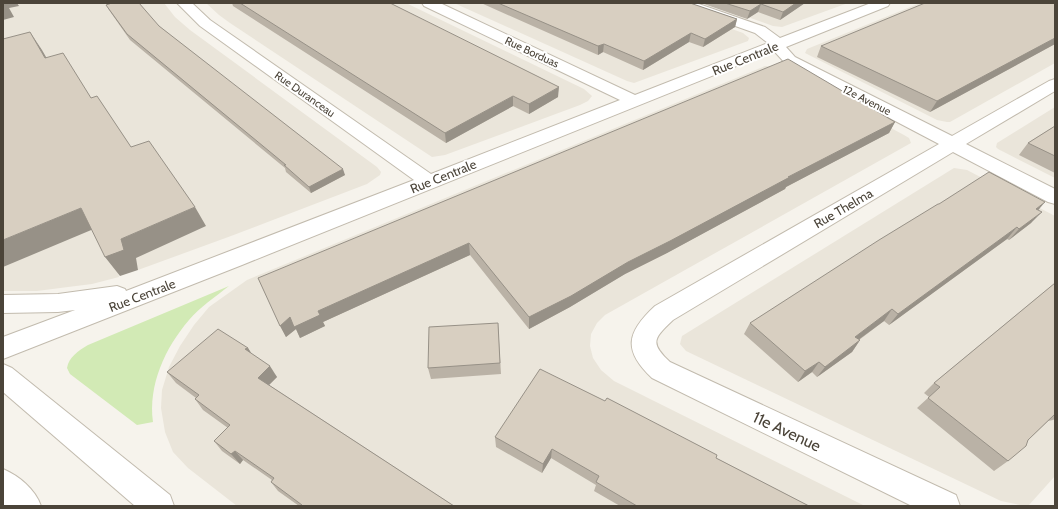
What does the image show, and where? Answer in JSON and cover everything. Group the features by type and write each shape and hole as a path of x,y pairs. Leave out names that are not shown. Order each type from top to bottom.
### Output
{"street":[{"name":"Rue Duranceau","path":"184,3 205,23 430,182"},
{"name":"Rue Borduas","path":"429,3 635,100"},
{"name":"12e Avenue","path":"684,3 760,30 771,37 778,44 783,54 790,60 1055,197"},
{"name":"Rue Centrale","path":"3,348 163,287 883,3"},
{"name":"Rue Thelma","path":"643,344 646,333 653,323 664,313 1055,84"},
{"path":"3,304 39,304 86,300 163,287"},
{"name":"11e Avenue","path":"643,344 644,353 650,361 661,370 945,506"},
{"path":"3,376 159,506"},
{"path":"3,484 26,506"}],"shaded area":[{"path":"3,3 164,3 175,17 190,30 377,167 381,172 380,175 367,184 231,236 138,270 137,266 118,272 119,277 92,284 37,291 3,291"},
{"path":"206,3 406,3 584,89 592,96 588,101 580,105 445,155 432,157 230,23"},
{"path":"454,3 660,3 743,33 749,38 748,41 634,83"},
{"path":"708,3 848,3 782,27 773,26"},
{"path":"920,3 1055,3 1055,63 950,122 947,122 937,120 805,53 807,49"},
{"path":"765,66 777,67 904,135 909,138 911,143 605,315 597,323 591,334 590,346 593,358 601,370 614,381 865,506 237,506 188,468 173,452 165,432 161,408 162,390 169,367 180,346 194,325 209,307 247,280"},
{"path":"1055,107 1055,178 996,147 997,143"},
{"path":"954,168 967,170 1055,216 1055,476 1029,505 1025,506 1001,501 686,351 680,344 682,336"}],"green space":[{"path":"229,286 193,315 180,331 166,355 160,368 153,394 153,422 137,425 70,374 67,368 72,357 88,345"}],"building":[{"path":"112,3 139,3 159,26 343,169 309,187 284,165 286,165 127,34 106,5"},
{"path":"240,3 390,3 559,87 529,104 513,96 445,133"},
{"path":"498,3 690,3 737,19 705,39 691,33 644,61 604,44 598,46"},
{"path":"725,3 796,3 783,12 761,4 750,11"},
{"path":"925,3 1055,3 1055,38 937,101 821,46"},
{"path":"30,32 45,58 63,53 91,98 97,96 131,147 149,141 195,207 121,239 124,250 105,257 81,208 3,240 3,39"},
{"path":"788,59 895,122 628,262 571,296 529,317 469,243 318,311 320,315 294,327 290,317 280,326 258,278"},
{"path":"1055,126 1055,156 1028,143"},
{"path":"989,172 1045,202 1036,209 1042,212 1019,229 1017,227 898,314 892,309 855,337 860,340 825,367 819,362 805,371 750,323 879,240"},
{"path":"1055,283 1055,414 1028,440 1026,446 1008,461 928,398 940,387 934,383"},
{"path":"498,323 500,363 428,368 429,327"},
{"path":"218,329 248,348 245,349 270,366 258,378 454,506 301,506 302,505 271,482 274,478 235,451 231,454 214,441 230,425 195,399 199,395 167,372"},
{"path":"540,369 605,401 607,398 717,455 716,458 809,506 637,506 596,482 599,476 552,449 543,464 495,437"}]}
